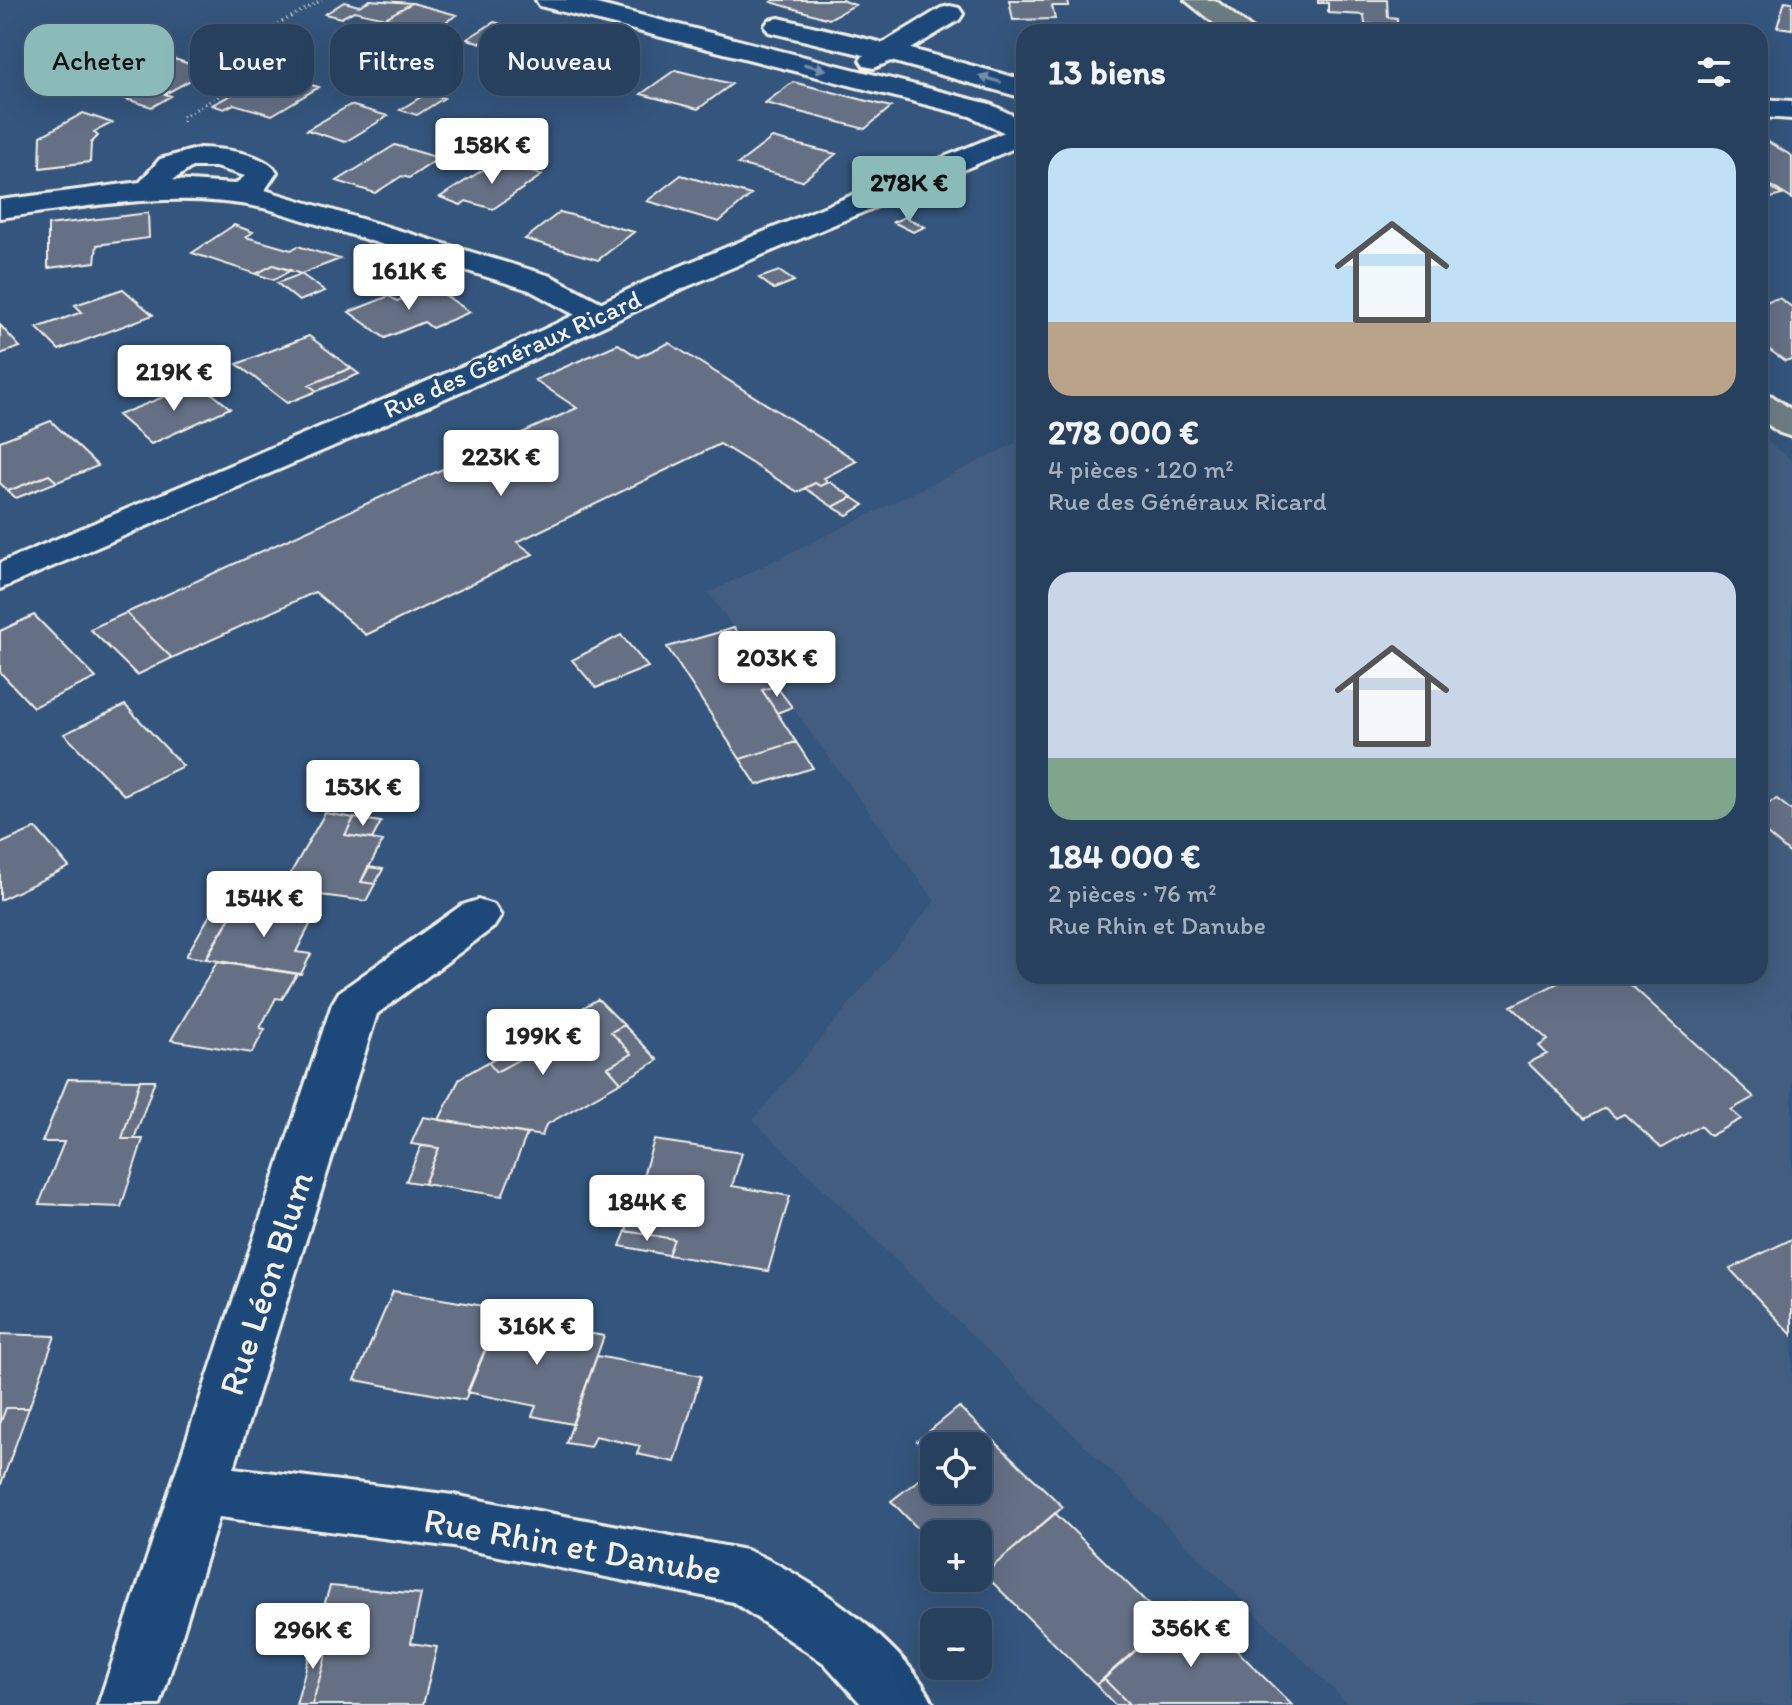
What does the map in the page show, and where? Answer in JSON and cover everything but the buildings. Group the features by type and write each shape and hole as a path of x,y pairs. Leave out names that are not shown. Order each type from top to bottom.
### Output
{"main road":[{"path":"1198,0 1231,24"},
{"path":"1768,409 1792,426"}],"street":[{"path":"549,0 980,110 1016,129"},
{"path":"747,19 883,52 954,33"},
{"path":"852,76 883,52 926,31 954,33 1016,83"},
{"path":"1768,108 1792,110"},
{"name":"Rue des Généraux Ricard","path":"0,577 501,362 675,280 1016,136"},
{"path":"150,191 155,179 180,161 193,156 212,156 262,172 260,178 242,194"},
{"path":"0,209 150,191 204,189 242,194 275,201 540,283 600,315"},
{"name":"Rue Léon Blum","path":"129,1705 356,1004 478,916"},
{"name":"Rue Rhin et Danube","path":"198,1489 453,1521 746,1577 845,1643 903,1705"}],"path":[{"path":"193,156 182,117 287,57 246,41 322,0"}],"shaded area":[{"path":"1016,443 1016,984 1768,984 1768,443 1792,460 1792,1705 1349,1705 753,1120 935,901 708,593"}]}
